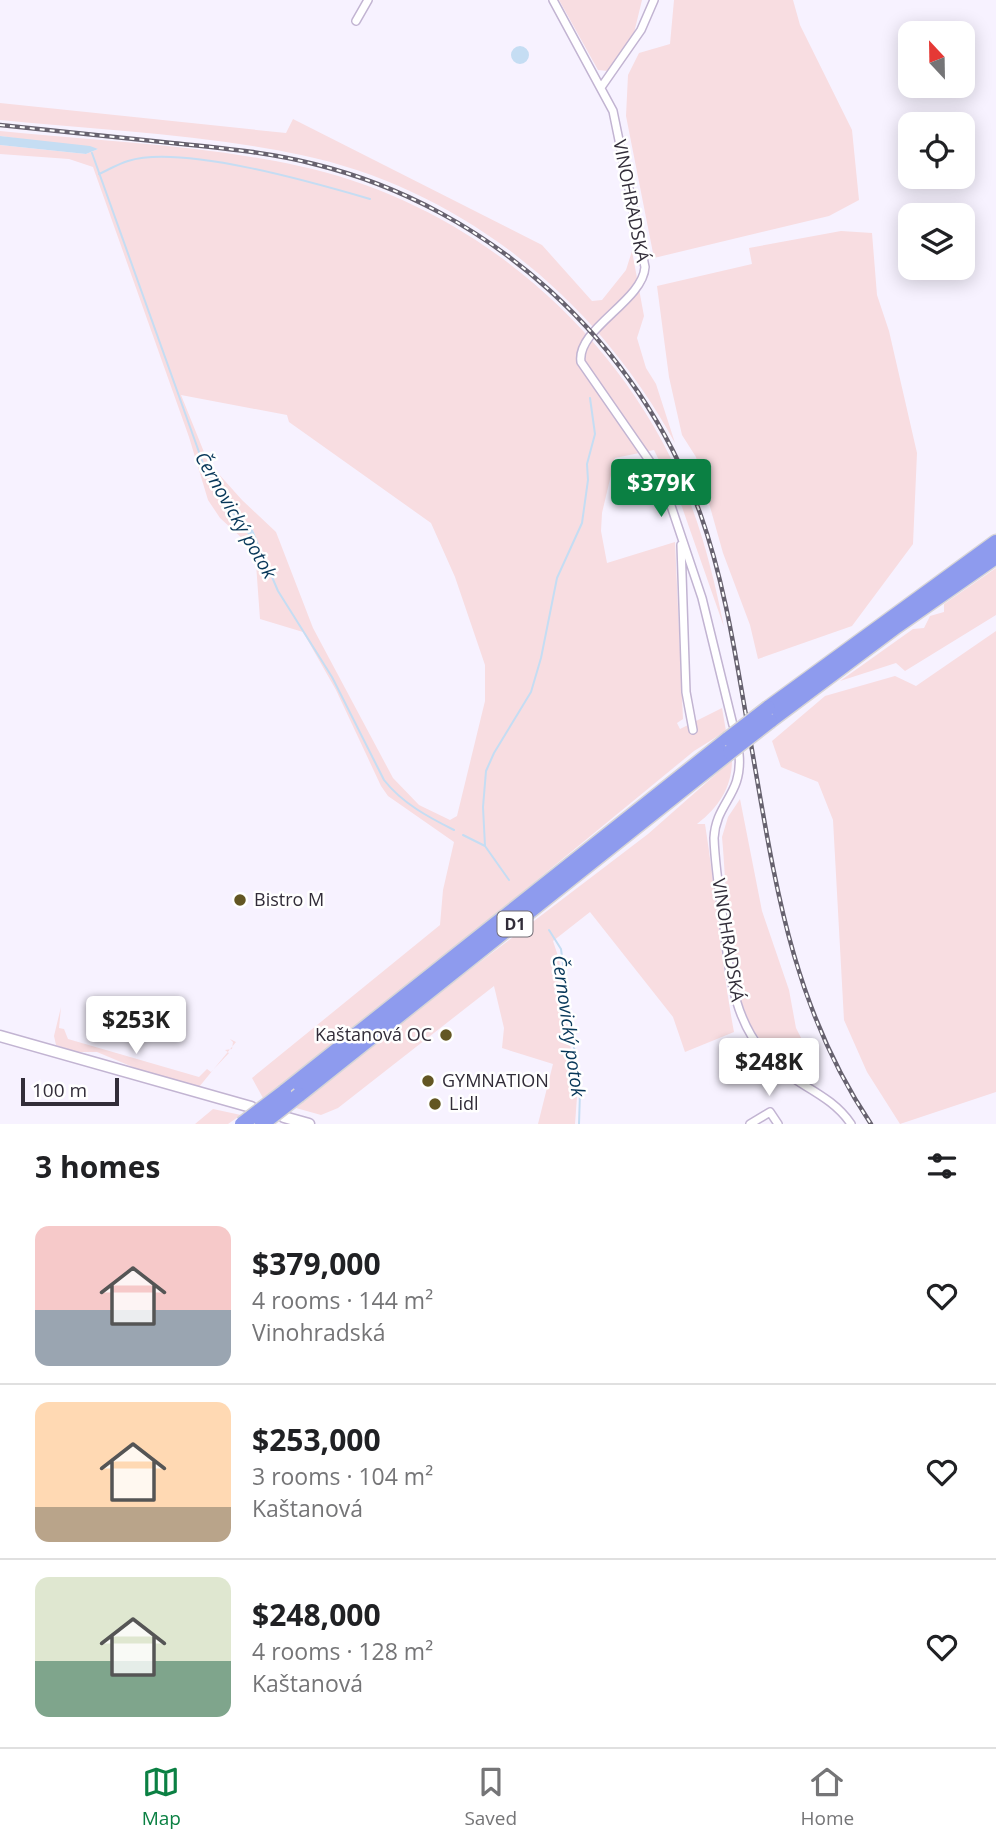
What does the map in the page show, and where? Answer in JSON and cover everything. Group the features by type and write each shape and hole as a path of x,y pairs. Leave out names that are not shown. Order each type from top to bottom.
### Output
{"highway":[{"name":"D1","path":"261,1124 292,1094 733,743 996,542"},
{"name":"D1","path":"769,715 996,557"},
{"name":"D1","path":"242,1124 292,1094"}],"main road":[{"path":"0,1036 96,1063 145,1082 165,1083 251,1107"},
{"path":"285,1117 309,1124"}],"street":[{"path":"356,21 368,0"},
{"name":"VINOHRADSKÁ","path":"553,0 614,111 645,270 638,285 587,340 580,359 586,372 655,467 702,598 733,743 739,780 718,817 714,838 734,998 745,1025 766,1056 831,1100 851,1124"},
{"path":"602,86 640,30 654,0"},
{"name":"VINOHRADSKÁ","path":"681,534 686,692 693,730"},
{"path":"684,599 702,598"},
{"path":"750,1124 770,1112 778,1124"}],"shaded area":[{"path":"559,0 642,0 634,33 608,71 598,70"},
{"path":"674,0 793,0 800,25 852,130 859,200 829,216 654,258 626,116 628,75 639,53 670,44"},
{"path":"0,103 286,133 293,119 542,245 592,301 602,300 626,270 632,251 644,316 637,338 646,368 656,384 675,443 643,391 606,342 565,298 520,258 470,223 417,194 360,171 264,148 189,137 0,120"},
{"path":"0,131 151,144 226,153 299,166 359,183 417,207 472,238 523,275 570,317 611,364 647,416 677,471 699,528 710,567 724,627 682,507 654,450 615,458 602,513 601,531 607,563 675,542 683,719 677,723 680,729 722,708 726,731 694,751 432,966 263,1098 252,1078 440,925 443,890 454,842 388,796 336,690 303,632 260,619 255,550 220,518 208,500 189,437 93,167 69,159 0,154 0,145 86,154 98,149 0,136","holes":["181,395 287,415 289,422 431,523 455,577 485,665 485,701 457,816 450,820 419,805 393,778 313,628 276,532 208,462","221,492 253,530 261,550 222,501"]},
{"path":"841,231 872,233 877,295 889,331 917,453 913,544 852,626 758,659 750,625 723,553 696,457 682,435 669,377 657,286 752,264 749,248"},
{"path":"996,568 996,615 905,671 896,663 840,681 913,629 924,628 930,616 944,612 944,604"},
{"path":"996,631 996,1092 900,1124 867,1072 844,1020 833,820 818,782 781,767 772,741 825,696 895,676 916,686"},
{"path":"732,760 730,779 723,796 712,811 697,824 705,824 734,1032 685,1052 673,1017 590,912 553,941 559,959 577,1097 575,1124 538,1124 553,1064 502,1048 504,1028 494,986 338,1108 321,1115 296,1108 442,991 648,834"},
{"path":"740,799 762,911 789,990 796,1028 819,1073 810,1078 764,1044 748,1020 740,997 730,942 722,837 728,817"},
{"path":"61,1007 59,1028 64,1029 68,1039 199,1077 207,1069 211,1072 214,1069 199,1087 140,1070 97,1052 77,1052 56,1045 54,1036"},
{"path":"213,1109 241,1115 228,1124 195,1124"}],"water":[{"path":"520,46 526,49 529,55 526,61 520,64 514,61 511,55 514,49"},
{"path":"0,136 98,149 86,154 0,145"},
{"path":"220,491 253,530 262,552 222,501"}],"waterway":[{"name":"Černovický potok","path":"92,153 204,466 221,492"},
{"path":"99,174 128,161 151,157 213,161 370,199"},
{"path":"485,846 483,807 486,771 531,692 541,658 557,578 582,523 588,480 587,464 595,434 590,398"},
{"name":"Černovický potok","path":"261,551 278,591 332,677 384,780 425,815 454,830"},
{"name":"Černovický potok","path":"463,835 485,846 509,880"},
{"name":"Černovický potok","path":"549,930 561,949 580,1092 579,1124"}],"railway":[{"path":"0,125 261,153 314,164 379,184 440,213 497,248 550,290 597,339 638,392 673,451 700,513 729,622 767,836 789,936 821,1031 843,1078 871,1124"}],"place":[{"name":"Bistro M","path":"240,900"},
{"name":"Kaštanová OC","path":"446,1035"},
{"name":"GYMNATION","path":"428,1081"},
{"name":"Lidl","path":"435,1104"}]}
